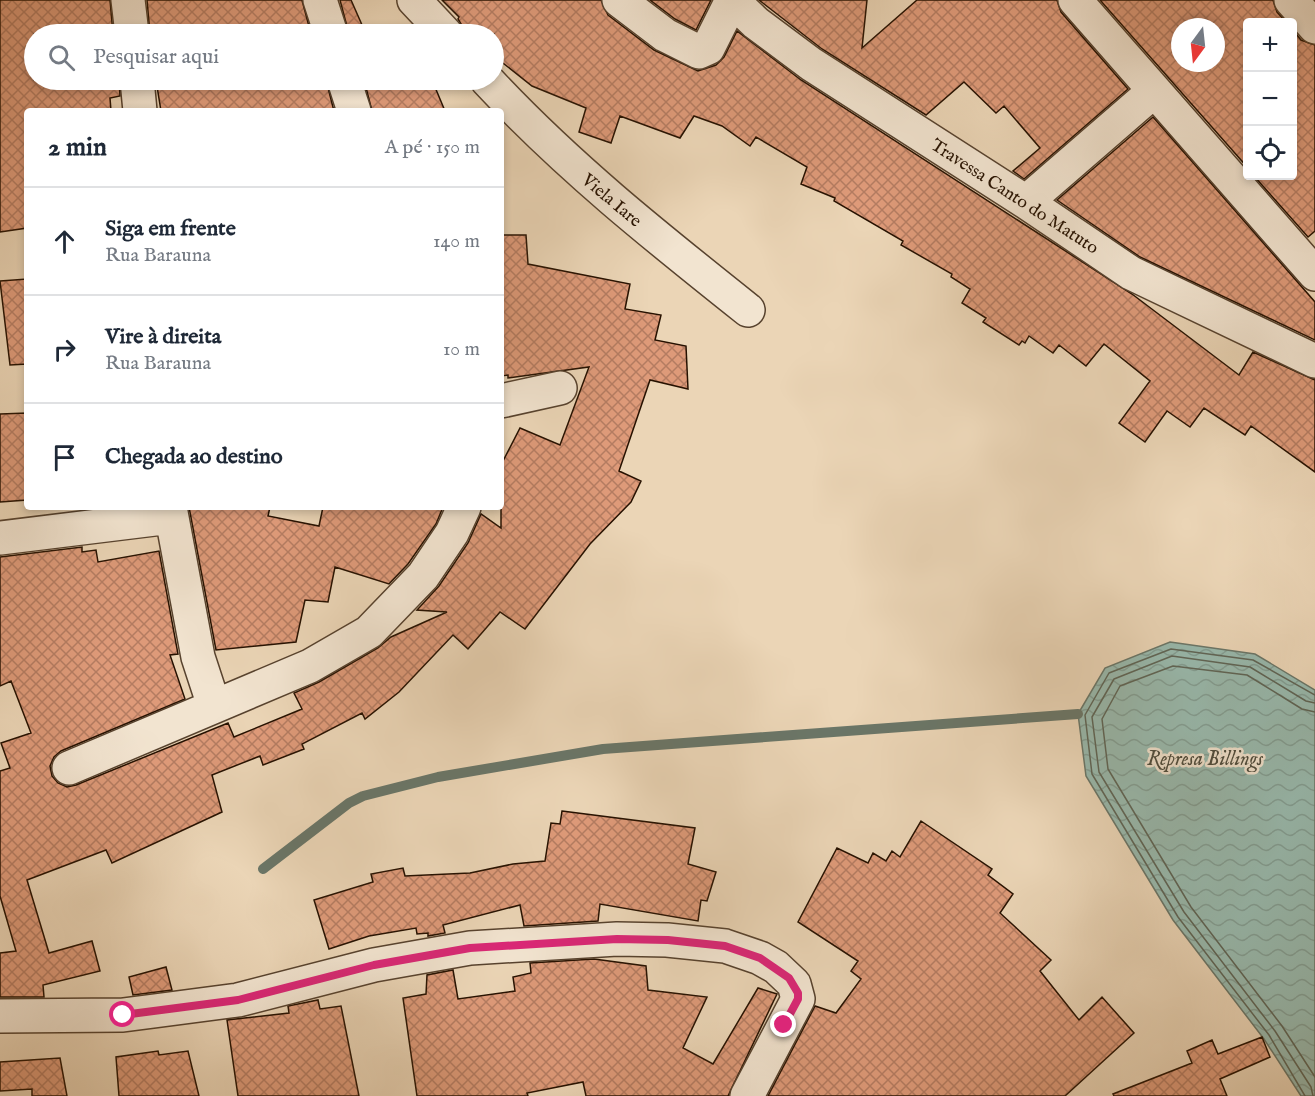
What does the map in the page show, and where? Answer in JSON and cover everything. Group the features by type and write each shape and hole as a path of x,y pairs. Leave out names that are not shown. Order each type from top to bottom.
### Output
{"street":[{"path":"128,0 131,24"},
{"path":"320,0 328,24"},
{"path":"414,0 437,24"},
{"path":"619,0 665,35 699,52 708,48 733,1"},
{"path":"1075,0 1315,274"},
{"path":"1292,0 1315,27"},
{"name":"Travessa Canto do Matuto","path":"733,1 756,23 811,63 1131,273 1315,361"},
{"path":"138,90 140,108"},
{"path":"347,90 353,108"},
{"name":"Viela Iare","path":"496,90 531,127 581,174 747,310"},
{"path":"1026,202 1154,91"},
{"path":"504,400 561,388"},
{"path":"69,768 310,666 369,632 423,576 452,533 463,510"},
{"path":"0,538 171,512 198,657 214,706"},
{"path":"0,1017 123,1015 238,1000 374,965 470,948 617,939 668,940 725,946 760,958 776,967 794,984 798,999 747,1096"}],"water":[{"name":"Represa Billings","path":"1170,642 1255,654 1315,690 1315,1096 1301,1096 1264,1039 1173,920 1086,776 1078,714 1105,668"}],"building":[{"path":"0,0 110,0 112,24 24,24 24,90 120,90 120,96 110,98 111,108 24,108 24,228 0,232"},
{"path":"147,0 302,0 308,24 149,24"},
{"path":"340,0 351,0 362,24 346,24"},
{"path":"442,0 601,0 608,15 654,50 698,71 716,65 724,57 737,31 801,80 1132,294 1239,375 1253,352 1315,380 1315,472 1251,426 1245,435 1204,408 1190,427 1167,411 1145,442 1119,423 1150,381 1104,344 1086,366 1059,345 1053,353 1029,336 1025,343 1022,341 1019,345 983,322 986,318 962,303 970,289 951,277 952,274 901,245 903,241 834,201 835,198 801,184 807,167 756,137 750,146 722,126 694,116 680,138 620,116 611,143 579,132 586,108 532,86 504,64 504,24 461,24 459,17"},
{"path":"650,0 711,0 696,30 675,19"},
{"path":"759,0 867,0 862,48 917,0 1057,0 1061,12 1128,89 1024,179 1013,171 1040,148 1004,106 996,113 964,82 926,115 822,49"},
{"path":"1100,0 1273,0 1277,12 1282,18 1243,18 1243,162"},
{"path":"1297,35 1301,40 1315,45 1315,231 1308,237 1258,180 1297,180"},
{"path":"158,90 329,90 333,108 161,108"},
{"path":"367,90 436,90 444,108 371,108"},
{"path":"1153,117 1315,302 1315,340 1140,257 1057,200"},
{"path":"504,235 526,235 528,264 630,284 625,309 661,315 655,340 686,346 688,389 650,380 619,471 641,481 631,502 590,544 525,629 500,612 468,649 453,635 399,692 365,719 362,713 302,744 304,749 263,765 260,756 212,775 222,812 112,863 106,850 27,880 49,953 92,941 100,971 43,985 44,997 0,997 0,953 16,951 0,896 0,771 10,768 1,743 31,733 11,681 0,686 0,557 82,547 82,552 96,550 98,562 159,551 178,654 170,655 185,699 61,751 54,757 50,766 52,776 58,783 67,787 76,785 228,723 234,737 302,709 294,693 319,682 378,648 391,637 447,612 417,610 439,586 468,543 481,514 501,528 501,510 504,510 504,459 520,428 560,445 589,367 508,378 508,375 504,376"},
{"path":"24,279 24,364 10,365 0,281"},
{"path":"24,413 24,500 0,502 0,414"},
{"path":"190,510 269,510 268,516 319,526 322,510 442,510 436,524 408,564 389,584 335,567 328,602 305,600 296,642 216,650"},
{"path":"562,811 695,828 688,864 716,872 707,901 701,900 698,921 600,904 598,921 524,926 520,905 443,925 445,933 428,936 428,933 417,934 416,928 369,936 329,949 314,900 373,882 371,874 403,868 405,876 470,873 513,864 545,861 551,823 560,824"},
{"path":"921,821 992,869 988,875 1013,894 1000,913 1051,960 1040,971 1079,1020 1102,997 1134,1033 1065,1096 768,1096 815,1006 836,1013 861,979 851,971 858,961 798,922 837,848 868,863 873,853 886,861 892,851 900,857"},
{"path":"594,959 646,966 648,990 707,997 683,1048 713,1064 758,988 777,994 728,1096 586,1096 583,1082 527,1093 528,1096 417,1096 403,998 426,994 427,975 453,970 458,999 515,991 513,977 531,973 530,963"},
{"path":"166,967 172,990 133,995 129,977"},
{"path":"318,1000 320,1009 341,1006 359,1096 238,1096 227,1020 289,1013 288,1006"},
{"path":"1262,1037 1270,1057 1220,1079 1227,1096 1114,1096 1113,1094 1192,1063 1187,1051 1212,1040 1218,1054"},
{"path":"158,1051 159,1055 188,1051 199,1096 119,1096 116,1057"},
{"path":"60,1058 67,1096 32,1096 32,1089 0,1091 0,1062"}],"waterway":[{"path":"263,869 349,803 363,796 438,777 603,749 1078,714"}],"route":[{"path":"123,1015 238,1000 374,965 470,948 522,947 617,939 668,940 725,946 760,958 789,978 798,993 798,999 784,1025"}]}
